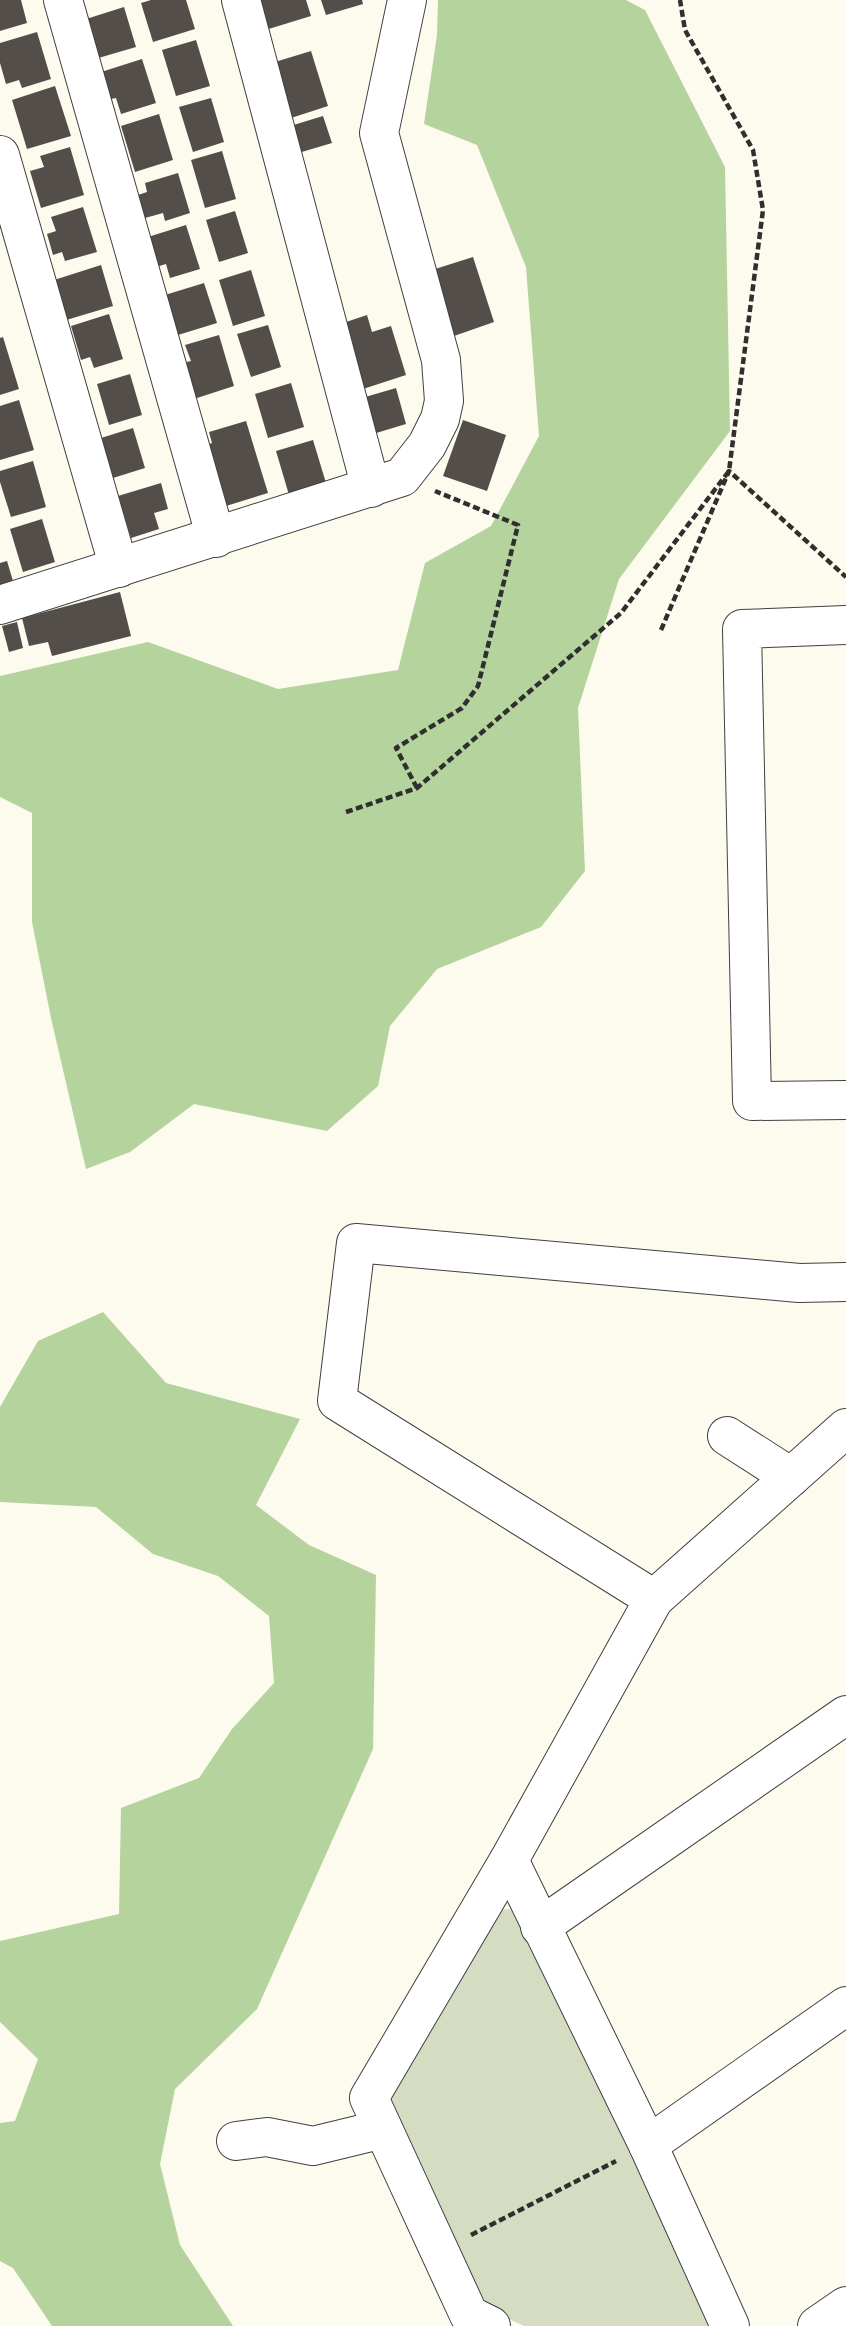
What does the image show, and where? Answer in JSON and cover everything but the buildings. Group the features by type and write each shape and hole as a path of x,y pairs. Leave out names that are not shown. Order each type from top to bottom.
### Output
{"street":[{"path":"63,0 216,538"},
{"path":"241,0 386,482"},
{"path":"0,605 386,482 427,445 440,419 444,401 441,360 379,133 407,0"},
{"path":"0,155 119,568"},
{"path":"846,625 741,629 752,1101 846,1100"},
{"path":"654,1599 337,1401 356,1243 799,1283 846,1282"},
{"path":"469,2322 369,2098 509,1860 654,1599 846,1429"},
{"path":"727,1436 791,1477"},
{"path":"540,1927 846,1714"},
{"path":"509,1860 648,2145 730,2326"},
{"path":"648,2145 846,2006"},
{"path":"236,2141 267,2137 313,2146 383,2129"},
{"path":"817,2326 846,2306"}],"path":[{"path":"661,630 729,471 763,210 753,150 685,30 681,0"},
{"path":"729,471 846,577"},
{"path":"346,812 417,788 621,613 729,471"},
{"path":"386,482 517,525 478,686 462,708 396,748 417,788"},
{"path":"439,2251 648,2145"}],"green space":[{"path":"438,0 626,0 645,10 725,167 730,431 619,579 578,708 585,871 541,927 437,969 390,1026 378,1086 327,1131 194,1104 130,1152 86,1169 32,922 32,813 0,797 0,676 148,642 278,689 398,670 425,563 491,526 539,436 526,267 477,145 424,124 437,35"},
{"path":"103,1312 166,1383 300,1419 256,1505 309,1545 376,1575 373,1749 257,2009 175,2089 160,2164 180,2245 233,2326 52,2326 13,2268 0,2261 0,2123 15,2121 38,2059 0,2022 0,1941 119,1914 121,1808 199,1778 232,1729 274,1683 269,1616 218,1576 153,1554 96,1507 0,1502 0,1407 38,1341"},
{"path":"490,1909 523,1910 723,2326 524,2326 483,2307 381,2090"}]}
